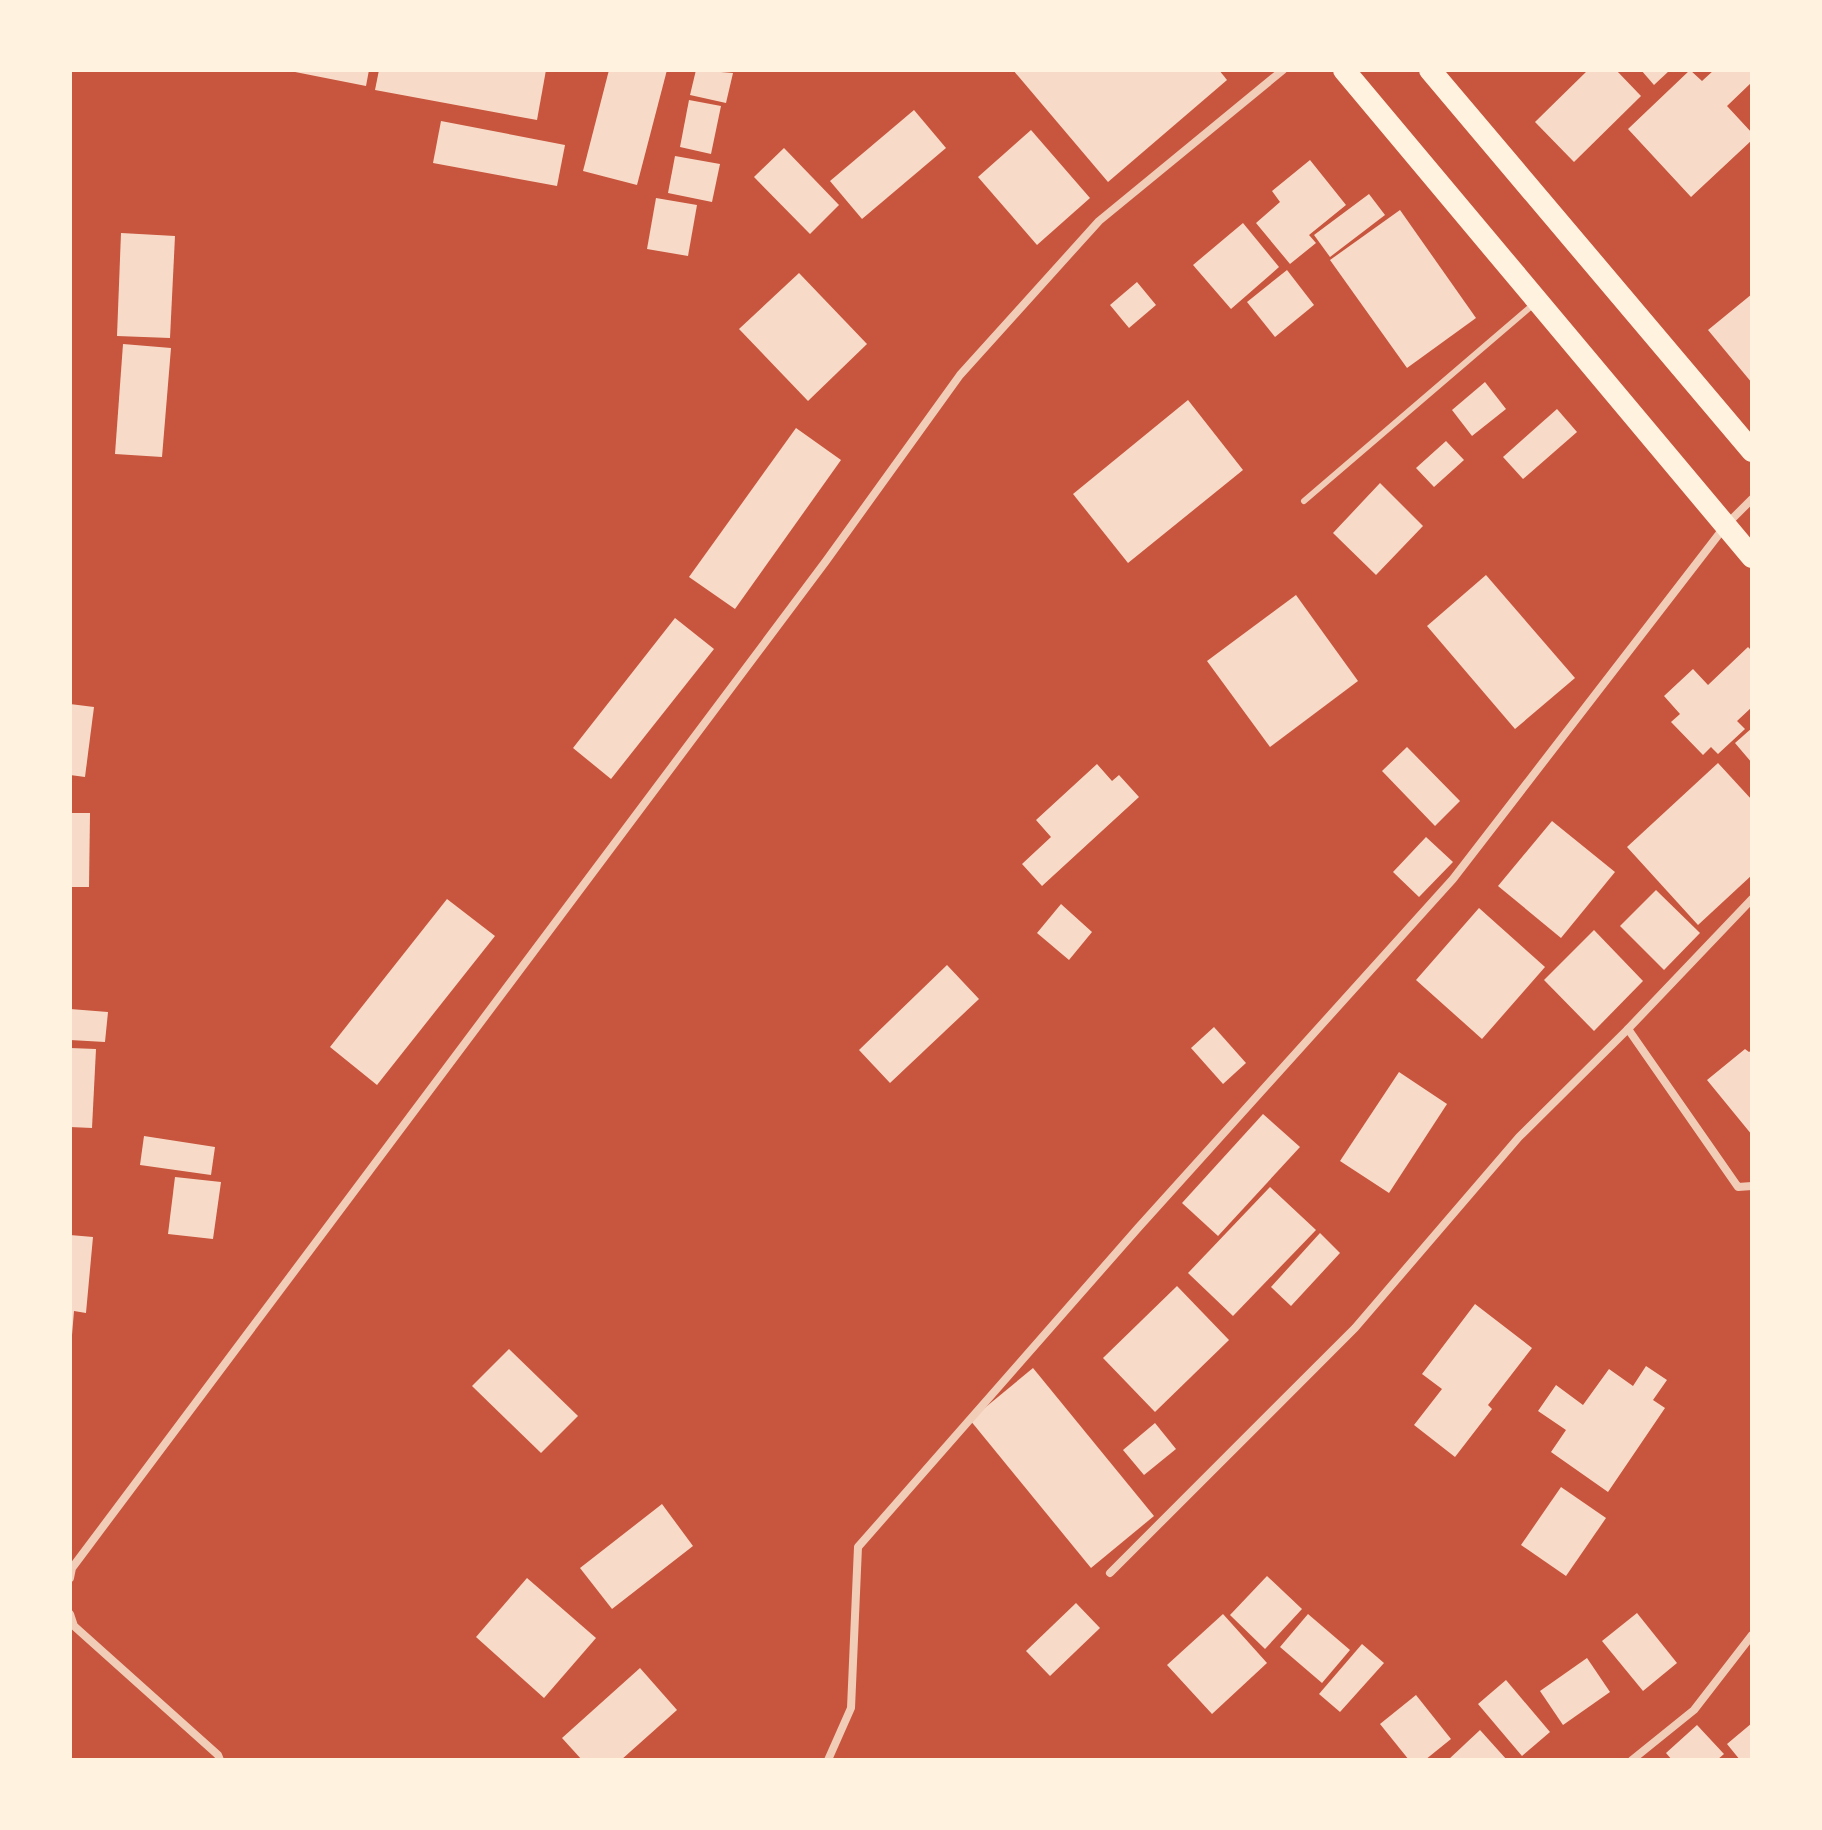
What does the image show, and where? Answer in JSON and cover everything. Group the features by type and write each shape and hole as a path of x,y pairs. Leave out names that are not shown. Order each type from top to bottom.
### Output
{"highway":[{"path":"1344,70 1752,557"},
{"path":"1430,70 1752,451"}],"street":[{"path":"70,1578 72,1568 826,561 960,375 1099,221 1283,70"},
{"path":"828,1760 851,1708 858,1547 1138,1228 1453,879 1726,525 1752,499"},
{"path":"1110,1573 1355,1328 1519,1137 1752,899"},
{"path":"1628,1029 1738,1187 1752,1186"},
{"path":"70,1614 74,1626 220,1760"},
{"path":"1632,1760 1694,1710 1752,1635"}],"lane":[{"path":"1304,501 1538,300"}],"building":[{"path":"285,70 369,70 366,86"},
{"path":"379,70 546,70 537,120 375,90"},
{"path":"609,70 667,70 637,185 583,171"},
{"path":"696,70 733,73 726,103 690,95"},
{"path":"1013,70 1219,70 1227,80 1108,182"},
{"path":"1588,70 1616,70 1641,96 1574,162 1535,122"},
{"path":"1641,70 1670,70 1654,85"},
{"path":"1690,70 1702,81 1714,70 1752,70 1752,82 1727,106 1752,133 1752,140 1691,197 1628,129"},
{"path":"689,100 721,106 711,154 680,147"},
{"path":"914,110 946,148 862,219 830,181"},
{"path":"441,121 565,145 557,186 433,163"},
{"path":"1031,130 1090,198 1037,245 978,177"},
{"path":"784,148 839,205 810,234 754,177"},
{"path":"675,156 720,164 712,202 668,193"},
{"path":"1310,160 1346,205 1309,235 1316,243 1290,264 1256,223 1280,202 1272,191"},
{"path":"1369,194 1385,215 1330,257 1314,235"},
{"path":"656,198 697,205 688,256 647,249"},
{"path":"1400,210 1476,318 1407,368 1330,260"},
{"path":"1243,223 1279,267 1231,309 1193,265"},
{"path":"121,233 175,236 170,338 117,336"},
{"path":"1287,270 1314,305 1275,337 1247,302"},
{"path":"799,273 867,344 808,401 739,329"},
{"path":"1137,282 1156,305 1129,328 1110,305"},
{"path":"1752,294 1752,383 1708,330"},
{"path":"123,344 171,348 162,457 115,454"},
{"path":"1485,382 1506,409 1472,436 1452,410"},
{"path":"1188,400 1243,470 1128,563 1073,494"},
{"path":"1557,409 1577,432 1523,479 1503,457"},
{"path":"796,428 841,460 735,609 689,577"},
{"path":"1446,441 1464,460 1434,487 1416,468"},
{"path":"1380,483 1423,526 1376,575 1333,533"},
{"path":"1486,575 1575,678 1515,729 1427,626"},
{"path":"1296,595 1358,681 1270,747 1207,661"},
{"path":"675,618 714,649 611,779 573,748"},
{"path":"1748,647 1752,651 1752,707 1737,721 1745,729 1718,754 1711,747 1703,755 1671,722 1680,714 1664,696 1693,669 1708,685"},
{"path":"70,704 94,707 85,777 70,775"},
{"path":"1752,728 1752,763 1735,743"},
{"path":"1407,747 1460,801 1435,826 1382,771"},
{"path":"1718,763 1752,800 1752,875 1698,925 1627,847"},
{"path":"1097,764 1112,781 1119,775 1139,797 1042,886 1022,864 1051,837 1036,820"},
{"path":"70,813 90,813 89,887 70,887"},
{"path":"1552,821 1615,872 1561,938 1498,886"},
{"path":"1426,837 1453,862 1419,897 1393,872"},
{"path":"1656,890 1700,933 1664,970 1620,926"},
{"path":"447,899 495,936 377,1085 330,1047"},
{"path":"1061,904 1092,932 1069,960 1037,933"},
{"path":"1479,908 1545,967 1482,1039 1416,980"},
{"path":"1594,930 1643,981 1594,1031 1544,980"},
{"path":"947,965 979,999 890,1083 859,1050"},
{"path":"70,1009 108,1012 105,1042 70,1040"},
{"path":"1214,1027 1246,1063 1223,1084 1191,1048"},
{"path":"70,1048 96,1049 92,1128 70,1127"},
{"path":"1745,1049 1749,1052 1752,1050 1752,1135 1707,1080"},
{"path":"1399,1072 1447,1104 1389,1193 1340,1161"},
{"path":"1263,1114 1300,1147 1218,1236 1182,1203"},
{"path":"144,1136 215,1147 211,1175 140,1165"},
{"path":"175,1177 221,1182 213,1239 168,1234"},
{"path":"1270,1187 1316,1230 1233,1316 1188,1273"},
{"path":"1320,1233 1340,1253 1291,1306 1271,1287"},
{"path":"70,1235 93,1237 86,1313 74,1311 72,1335 70,1334"},
{"path":"1177,1286 1229,1340 1155,1412 1103,1358"},
{"path":"1475,1304 1532,1348 1488,1405 1492,1409 1455,1457 1414,1425 1442,1389 1422,1374"},
{"path":"509,1349 578,1416 541,1453 472,1386"},
{"path":"1646,1366 1667,1380 1653,1400 1665,1408 1608,1492 1551,1452 1566,1430 1538,1411 1556,1385 1583,1405 1609,1369 1633,1386"},
{"path":"1033,1368 1154,1516 1091,1568 970,1420"},
{"path":"1155,1423 1176,1449 1144,1475 1123,1450"},
{"path":"1561,1487 1606,1518 1566,1576 1521,1545"},
{"path":"662,1504 693,1546 612,1609 580,1568"},
{"path":"1267,1576 1302,1609 1265,1649 1230,1615"},
{"path":"527,1578 596,1638 544,1698 476,1637"},
{"path":"1076,1603 1100,1628 1050,1676 1026,1651"},
{"path":"1637,1613 1677,1663 1643,1691 1602,1641"},
{"path":"1223,1614 1267,1663 1212,1714 1167,1665"},
{"path":"1308,1614 1350,1650 1322,1683 1280,1647"},
{"path":"1362,1644 1384,1663 1340,1712 1319,1694"},
{"path":"1587,1658 1610,1692 1563,1725 1540,1691"},
{"path":"640,1668 677,1710 621,1760 582,1760 562,1738"},
{"path":"1506,1680 1550,1732 1522,1756 1478,1704"},
{"path":"1416,1695 1451,1739 1425,1760 1409,1760 1380,1724"},
{"path":"1752,1723 1752,1760 1740,1760 1727,1744"},
{"path":"1697,1725 1724,1754 1717,1760 1672,1760 1666,1753"},
{"path":"1480,1730 1507,1760 1448,1760"}]}
